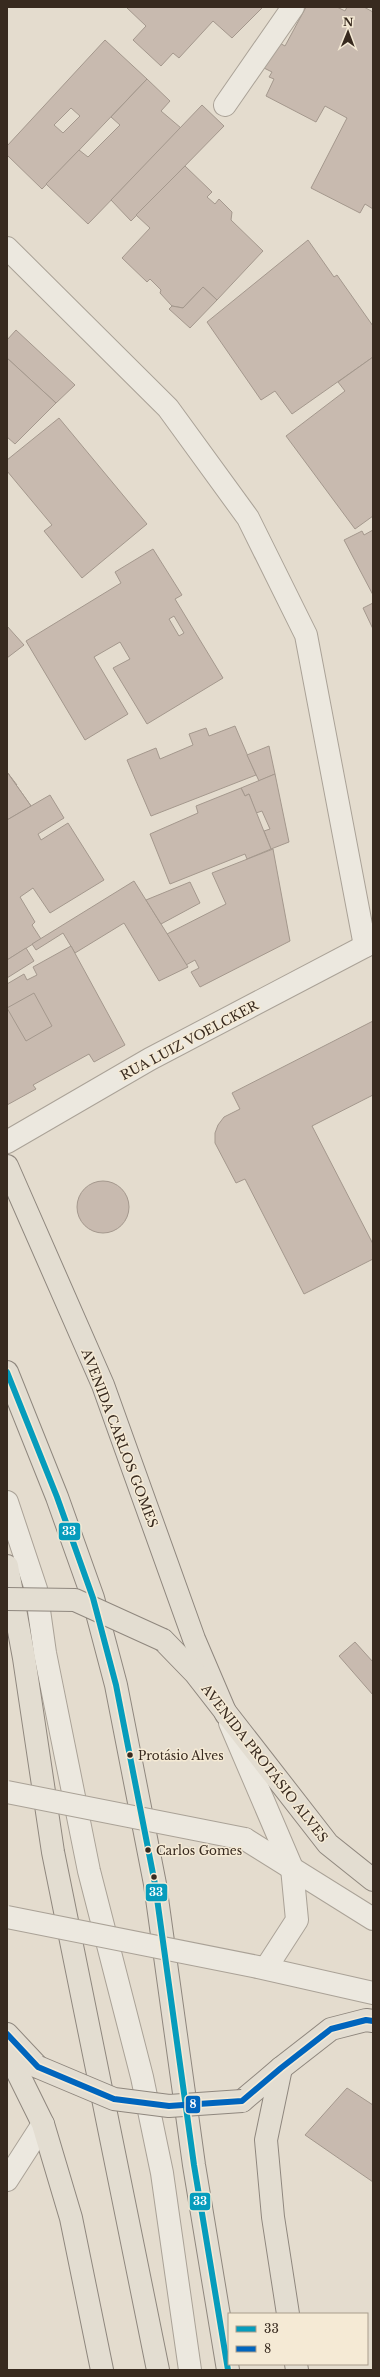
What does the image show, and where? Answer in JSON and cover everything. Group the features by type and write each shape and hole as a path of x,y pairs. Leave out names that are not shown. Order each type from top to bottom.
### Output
{"main road":[{"name":"AVENIDA CARLOS GOMES","path":"7,1166 103,1385 194,1639 226,1714"},
{"path":"7,1372 57,1497 93,1598 116,1685 155,1884 194,2165 228,2370"},
{"path":"7,1566 24,1658 53,1852 158,2370"},
{"name":"AVENIDA PROTÁSIO ALVES","path":"7,1599 76,1600 163,1640 180,1656 328,1844 373,1880"},
{"path":"7,2034 38,2067 114,2099 169,2106 242,2102 281,2068 331,2029 366,2020 373,2022"},
{"path":"7,2051 44,2124 71,2218 102,2370"},
{"path":"281,2068 266,2140 273,2217 288,2313"}],"street":[{"path":"225,105 293,7"},
{"path":"7,248 168,408 248,518 306,635 369,944"},
{"name":"RUA LUIZ VOELCKER","path":"7,1142 150,1059 369,944"},
{"path":"7,1502 36,1589 45,1653 89,1871 142,2077 162,2173 190,2370"},
{"path":"226,1714 292,1868 297,1920 262,1967"},
{"path":"7,1792 245,1839 373,1919"},
{"path":"7,1917 262,1967 373,1993"},
{"path":"7,2180 44,2124"}],"building":[{"path":"126,7 263,7 232,38 213,21 179,58 173,53 161,66 133,40 146,26"},
{"path":"306,7 337,7 345,11 347,7 364,7 373,12 373,209 365,204 360,213 311,188 347,118 325,106 316,122 266,96 274,79 269,77 272,72 260,66 274,40 285,46"},
{"path":"105,40 147,79 42,189 7,155 7,146","holes":["71,108 80,116 63,133 54,125"]},
{"path":"147,79 170,101 161,111 181,128 88,224 46,184 79,150 88,157 120,125 111,117"},
{"path":"202,105 224,126 131,221 111,200"},
{"path":"185,166 212,192 207,197 215,204 219,199 232,212 231,220 263,251 217,300 203,287 183,308 172,306 160,293 161,290 150,279 147,282 122,258 150,228 136,215"},
{"path":"308,240 334,277 337,275 373,326 373,357 292,414 275,391 261,400 207,322"},
{"path":"203,287 217,300 190,328 169,309 172,306 183,308"},
{"path":"16,330 75,385 56,403 7,358 7,340"},
{"path":"373,357 373,516 355,529 286,436 345,391 338,382"},
{"path":"7,358 56,403 15,444 7,437"},
{"path":"59,418 147,524 82,578 44,531 52,525 7,471 7,460"},
{"path":"373,530 373,595 344,540 362,531 364,535"},
{"path":"153,549 182,595 175,599 223,678 147,724 113,668 130,659 120,642 94,657 128,714 85,740 26,641 121,583 115,572","holes":["174,616 184,633 179,636 169,619"]},
{"path":"373,603 373,629 363,608"},
{"path":"7,626 24,645 7,658"},
{"path":"235,726 256,775 151,816 127,760 156,748 160,759 193,745 189,734 206,728 209,736"},
{"path":"269,746 275,774 259,781 247,755"},
{"path":"7,772 17,785 7,791"},
{"path":"7,772 31,806 7,820"},
{"path":"7,772 31,806 7,820"},
{"path":"275,774 289,842 271,849 264,831 270,829 262,811 256,813 249,794 245,796 241,788"},
{"path":"241,788 245,796 249,794 271,849 247,859 245,854 170,884 150,834 198,813 196,806"},
{"path":"50,795 64,818 38,834 41,840 68,823 104,880 50,913 33,888 20,897 35,922 32,925 41,939 7,960 7,820"},
{"path":"273,849 290,941 200,987 191,972 199,968 195,960 186,965 167,934 226,904 212,873"},
{"path":"134,881 188,967 159,981 124,923 75,953 63,933 36,950 32,944"},
{"path":"190,882 200,903 161,924 146,900"},
{"path":"71,946 125,1045 94,1062 89,1054 33,1085 36,1089 7,1105 7,984 24,974 27,980 37,975 33,967"},
{"path":"26,948 34,961 7,978 7,960"},
{"path":"34,993 52,1026 26,1041 7,1008"},
{"path":"373,1021 373,1095 312,1126 373,1244 373,1259 304,1294 245,1179 236,1183 215,1143 215,1133 218,1125 224,1117 240,1109 232,1093"},
{"path":"103,1181 113,1183 121,1189 127,1197 129,1207 127,1217 121,1225 113,1231 103,1233 93,1231 85,1225 79,1217 77,1207 79,1197 85,1189 93,1183"},
{"path":"355,1642 373,1662 373,1695 339,1656"},
{"path":"347,2088 373,2105 373,2182 305,2135"}],"transit line":[{"name":"33","path":"7,1372 57,1497 93,1598 116,1685 155,1884 194,2165 228,2370"},
{"name":"8","path":"7,2034 38,2067 114,2099 169,2106 242,2101 331,2029 366,2020 373,2021"}],"place":[{"name":"Protásio Alves","path":"130,1755"},
{"name":"Carlos Gomes","path":"148,1850"}]}
